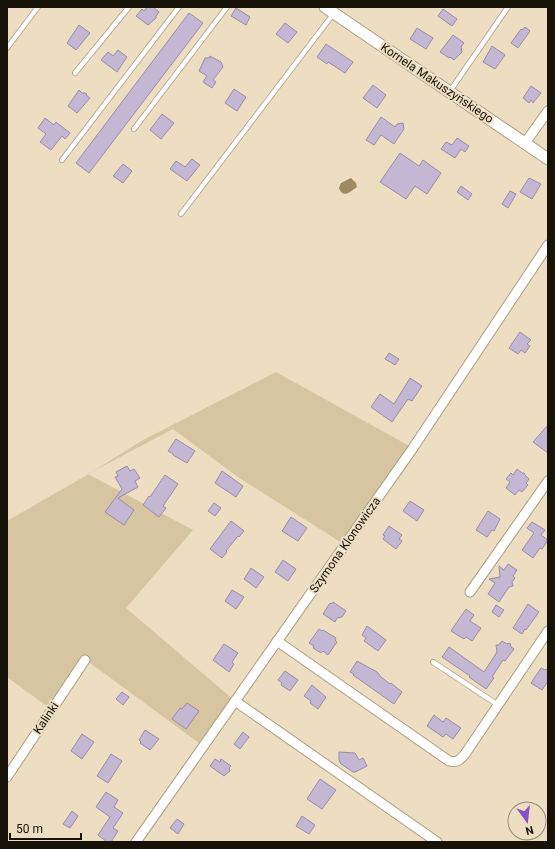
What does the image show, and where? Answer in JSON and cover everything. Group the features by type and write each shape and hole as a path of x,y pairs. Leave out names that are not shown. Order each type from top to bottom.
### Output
{"street":[{"name":"Kornela Makuszyńskiego","path":"330,10 548,159"},
{"path":"525,143 548,111"},
{"name":"Szymona Klonowicza","path":"136,842 413,448 548,245"},
{"path":"470,592 548,481"},
{"path":"277,641 449,761 454,762 460,760 473,742 548,631"},
{"name":"Kalinki","path":"7,777 85,660"},
{"path":"235,701 437,842"}],"lane":[{"path":"7,48 38,7"},
{"path":"75,74 129,7"},
{"path":"62,160 179,7"},
{"path":"134,129 227,7"},
{"path":"449,92 508,7"},
{"path":"181,214 330,10"},
{"path":"433,662 498,705"}],"shaded area":[{"path":"351,178 356,183 357,187 345,194 339,188 341,183"},
{"path":"276,372 413,448 345,545 238,477 173,429 92,472 143,440"},
{"path":"88,474 193,530 126,608 235,701 203,746 86,660 52,710 7,677 7,521"}],"building":[{"path":"147,7 153,7 159,12 156,18 148,25 136,16 142,9 144,11"},
{"path":"236,8 250,17 246,25 231,16"},
{"path":"443,9 457,19 452,26 438,16"},
{"path":"189,13 203,23 89,173 76,163"},
{"path":"285,23 297,32 288,43 276,34"},
{"path":"79,25 90,33 76,50 67,43"},
{"path":"525,27 530,31 518,48 511,43 521,29 522,30"},
{"path":"417,28 433,38 426,49 410,39"},
{"path":"453,35 464,43 461,47 462,52 454,60 440,52"},
{"path":"326,44 353,62 345,73 317,57"},
{"path":"492,46 505,55 495,69 483,62"},
{"path":"118,50 127,57 117,72 101,60 108,52 113,56"},
{"path":"210,56 221,62 223,67 213,80 216,82 212,88 203,82 207,76 199,71 205,58 209,58"},
{"path":"373,85 386,95 377,108 363,98"},
{"path":"531,86 541,93 533,103 531,100 529,103 523,98"},
{"path":"234,89 246,97 237,111 225,103"},
{"path":"79,90 82,93 86,93 90,98 77,113 68,106"},
{"path":"162,114 174,123 161,139 150,130"},
{"path":"381,117 395,127 397,124 403,123 404,129 394,144 381,135 374,145 366,140"},
{"path":"45,118 54,125 56,122 70,133 65,139 62,136 51,150 40,142 46,134 38,128"},
{"path":"457,138 469,146 465,152 461,149 455,158 441,149 446,142 452,145"},
{"path":"400,153 419,166 423,160 441,173 427,194 415,186 406,199 380,182"},
{"path":"192,159 200,165 187,181 170,169 176,161 185,167"},
{"path":"123,164 132,171 123,183 113,176"},
{"path":"529,178 541,184 532,199 520,192"},
{"path":"461,186 472,194 468,200 457,192"},
{"path":"510,191 516,194 508,208 502,204"},
{"path":"520,332 531,340 527,344 530,346 525,353 521,350 518,354 509,348"},
{"path":"389,353 399,359 395,365 385,359"},
{"path":"410,378 422,386 412,401 408,399 392,422 371,407 380,394 394,404"},
{"path":"548,425 548,453 533,442"},
{"path":"176,439 195,451 187,463 168,451"},
{"path":"127,466 130,471 134,469 140,478 135,481 138,487 118,498 134,510 124,525 105,512 122,489 115,477 118,476 116,472"},
{"path":"517,469 524,473 529,479 526,483 528,485 522,492 519,490 515,495 506,488 510,482 506,479 511,473 513,475"},
{"path":"222,471 243,486 236,497 215,483"},
{"path":"165,475 178,484 163,506 166,508 159,517 143,505"},
{"path":"410,501 424,510 417,521 403,511"},
{"path":"214,503 221,508 215,516 208,511"},
{"path":"488,511 500,519 494,531 492,530 487,537 476,530"},
{"path":"291,517 307,528 298,541 282,531"},
{"path":"231,521 244,531 239,537 238,536 222,558 210,549"},
{"path":"532,522 545,530 541,535 548,540 533,558 522,550 534,533 527,528"},
{"path":"389,526 402,535 399,539 402,541 396,549 383,539 385,536 383,535"},
{"path":"283,560 296,569 288,581 275,572"},
{"path":"508,564 517,570 513,576 515,578 512,582 513,586 509,587 499,602 488,594 495,583 489,579 500,577 499,566 504,570"},
{"path":"251,568 264,577 256,588 244,579"},
{"path":"232,590 244,597 236,609 225,601"},
{"path":"333,602 346,611 342,617 337,618 335,622 323,614 330,603 331,604"},
{"path":"528,604 539,612 522,634 513,628"},
{"path":"496,605 504,610 499,617 492,612"},
{"path":"466,609 474,615 470,621 481,628 472,641 466,637 464,639 451,631"},
{"path":"367,626 386,640 378,651 364,641 366,638 362,635"},
{"path":"319,629 336,638 335,640 337,642 328,655 323,651 321,653 313,648 314,646 309,643"},
{"path":"502,641 507,644 510,643 511,647 514,649 505,661 503,660 492,677 494,678 486,689 442,657 449,647 484,672 497,652 496,645 499,645"},
{"path":"224,644 238,653 232,662 234,664 229,672 213,660"},
{"path":"357,661 377,672 381,677 402,692 394,704 350,672"},
{"path":"541,668 545,670 548,669 548,681 542,690 531,683"},
{"path":"285,671 298,680 290,691 281,685 282,683 278,680"},
{"path":"312,685 326,697 318,709 304,696"},
{"path":"122,692 129,697 123,705 116,699"},
{"path":"187,703 199,711 186,729 172,719 180,708 182,709"},
{"path":"434,715 443,722 446,718 461,728 453,739 446,734 443,737 427,726"},
{"path":"145,730 159,739 150,750 140,743 141,742 139,740"},
{"path":"243,732 249,737 240,749 234,744"},
{"path":"82,734 94,742 82,759 71,751"},
{"path":"339,752 355,753 359,760 363,758 367,766 353,772 341,764 339,760"},
{"path":"111,754 122,761 108,783 97,776"},
{"path":"215,759 220,762 221,759 231,766 229,768 230,771 224,776 210,766"},
{"path":"320,779 336,790 322,809 307,799"},
{"path":"106,792 118,800 114,807 123,813 113,828 118,831 111,842 107,842 98,835 110,817 96,807"},
{"path":"72,811 78,816 70,828 63,824"},
{"path":"302,816 315,825 309,834 296,826"},
{"path":"177,819 184,824 178,834 170,828"}]}
